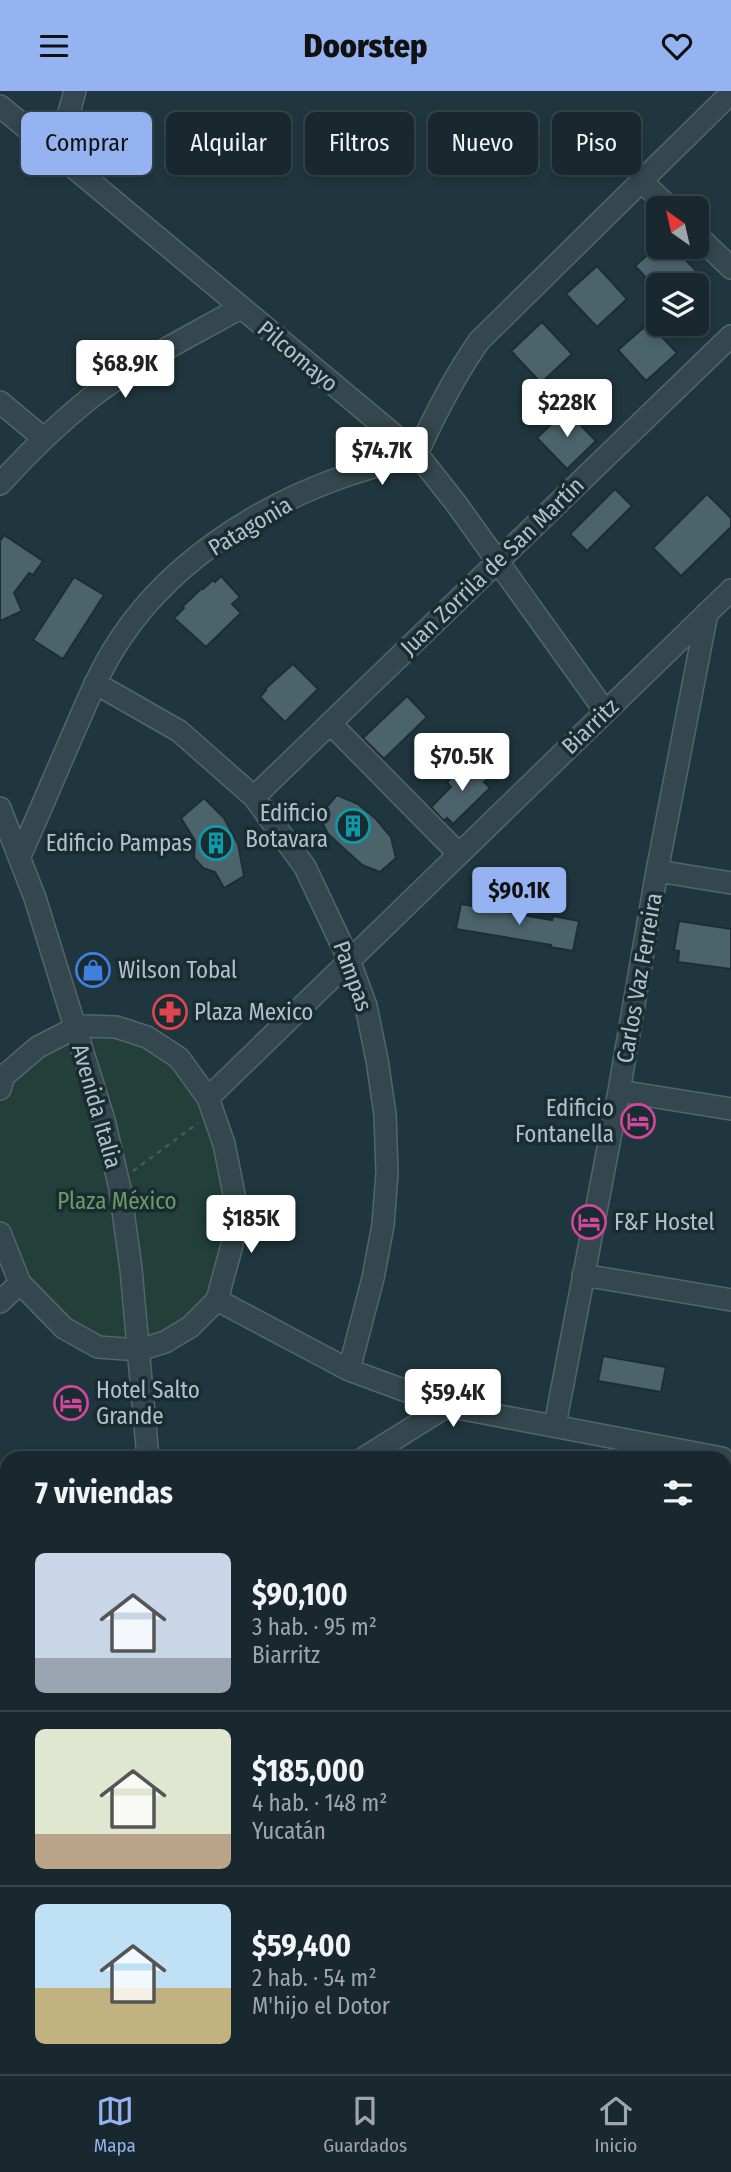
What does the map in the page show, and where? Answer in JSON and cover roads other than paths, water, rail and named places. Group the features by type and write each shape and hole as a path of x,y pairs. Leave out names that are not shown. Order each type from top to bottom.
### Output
{"street":[{"path":"69,112 75,91"},
{"path":"417,454 440,403 479,341 731,93"},
{"name":"Pilcomayo","path":"0,106 21,124"},
{"name":"Pilcomayo","path":"81,175 417,454 455,502 606,711"},
{"path":"641,181 657,196"},
{"path":"709,247 731,268"},
{"path":"0,484 43,438 91,398 143,362 240,308"},
{"name":"Juan Zorrila de San Martín","path":"254,797 731,336"},
{"path":"0,402 43,438"},
{"name":"Patagonia","path":"20,856 95,683 111,653 129,625 168,581 239,527 271,509 344,476 417,454"},
{"name":"Biarritz","path":"211,1105 349,960 731,590"},
{"name":"Carlos Vaz Ferreira","path":"555,1425 707,613"},
{"name":"Pampas","path":"95,683 179,731 254,797 305,867 349,960 366,1006 377,1060 385,1114 387,1173 383,1225 373,1278 349,1370"},
{"path":"330,723 459,854"},
{"name":"Avenida Italia","path":"2,817 35,898 104,1119 120,1189 131,1269 147,1451"},
{"path":"657,871 731,883"},
{"path":"0,1233 20,1283 64,1328 98,1347 139,1350 165,1342 190,1327 217,1300 232,1244 234,1194 224,1144 211,1105 179,1058 147,1037 116,1027 75,1028 38,1047 1,1082"},
{"path":"619,1091 731,1109"},
{"path":"583,1275 731,1300"},
{"path":"0,1302 20,1283"},
{"path":"217,1300 349,1370 447,1406 687,1451"},
{"path":"375,1451 447,1406"}],"place":[{"name":"Edificio Botavara","path":"353,826"},
{"name":"Edificio Pampas","path":"216,843"},
{"name":"Wilson Tobal","path":"93,970"},
{"name":"Plaza Mexico","path":"170,1012"},
{"name":"Edificio Fontanella","path":"638,1121"},
{"name":"F&F Hostel","path":"589,1222"},
{"name":"Hotel Salto Grande","path":"71,1403"}],"park label":[{"name":"Plaza México","path":"117,1201"}]}
